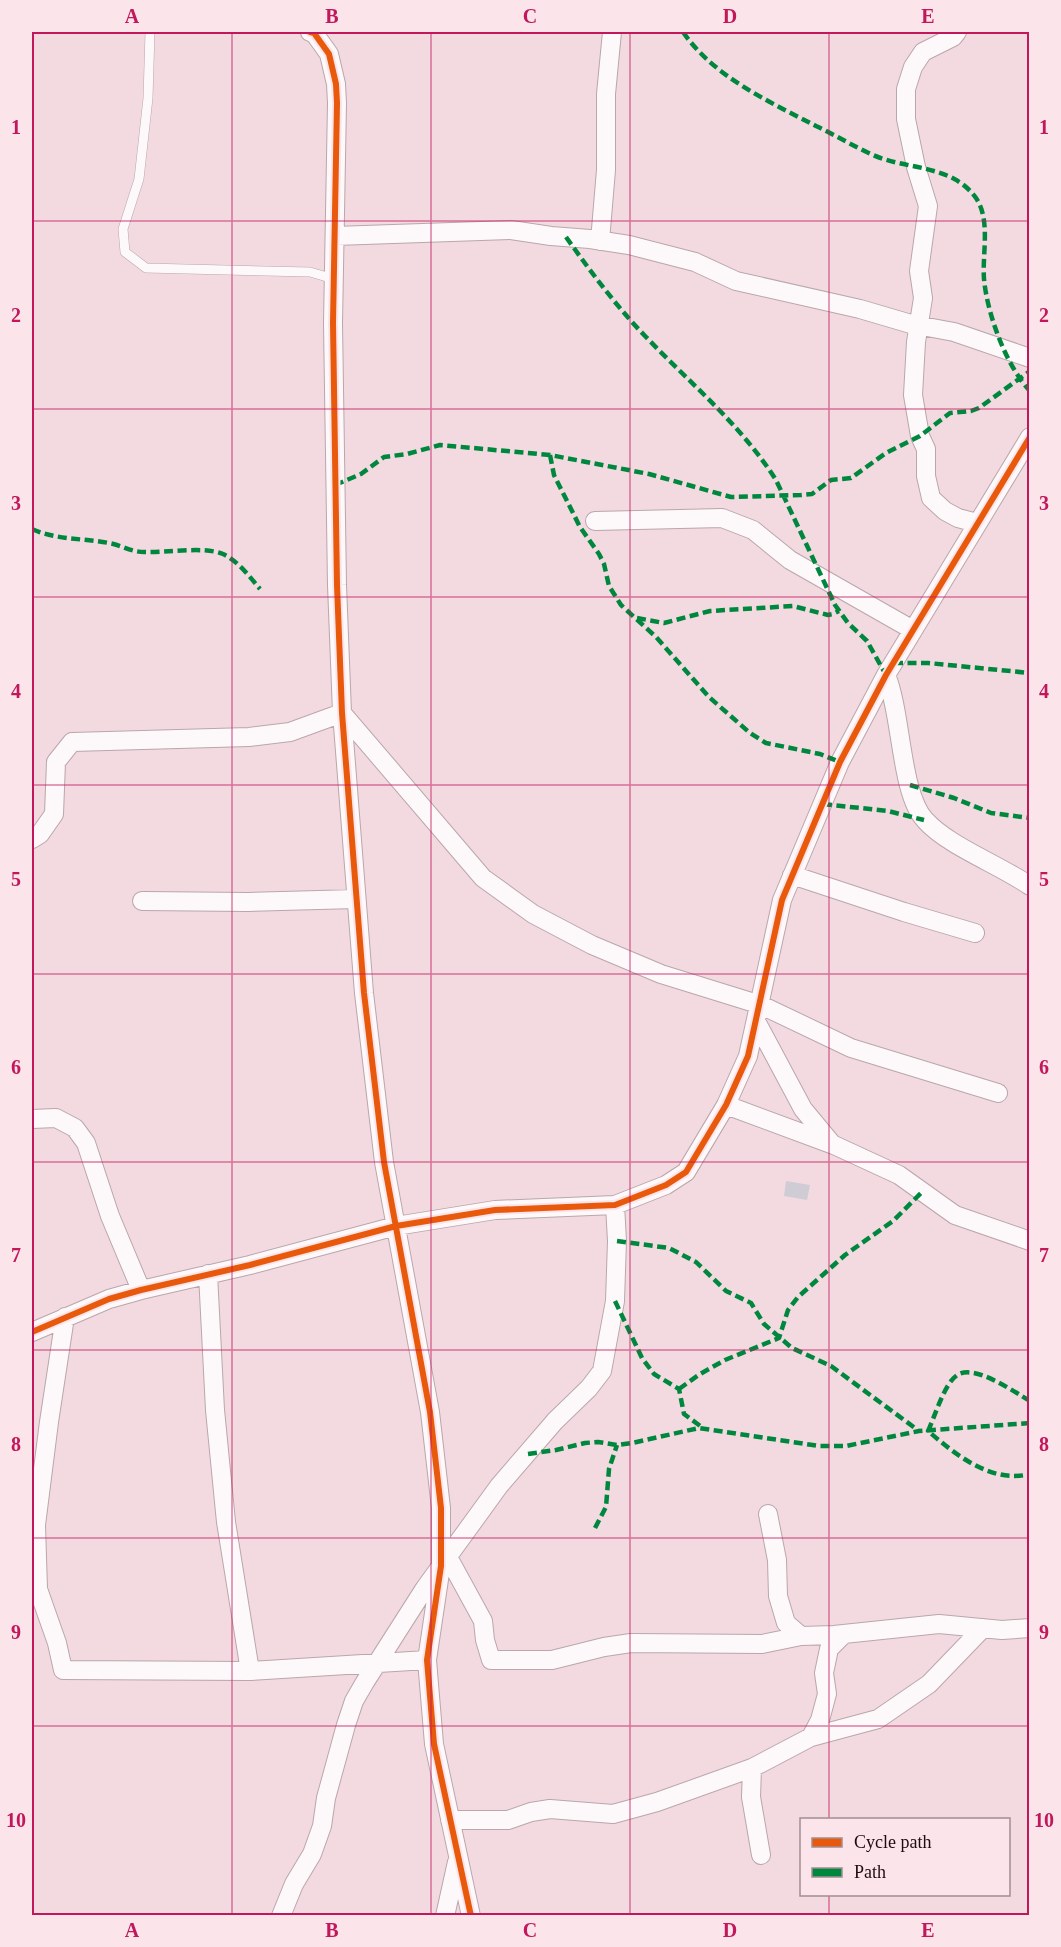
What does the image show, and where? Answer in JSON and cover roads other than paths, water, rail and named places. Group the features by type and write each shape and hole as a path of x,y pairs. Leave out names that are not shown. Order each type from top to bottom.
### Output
{"street":[{"path":"310,32 314,33 329,54 336,84 335,485 342,713 364,993 384,1161 430,1412 445,1562 427,1660 434,1744 471,1916"},
{"path":"600,241 606,170 606,94 612,32"},
{"path":"957,32 953,37 923,52 913,67 906,89 906,119 916,166 928,206 919,271 923,298 918,326 913,395 920,436 926,449 926,476 931,498 958,518 977,523"},
{"path":"334,236 511,230 629,245 695,262 736,281 860,309 918,326 954,332 1029,358"},
{"path":"32,1332 110,1299 396,1226 495,1210 615,1205 666,1185 686,1172 726,1105 748,1056 782,900 840,762 886,675 1029,437"},
{"path":"595,522 722,518 753,530 790,560 913,630"},
{"path":"886,675 892,690 910,785 924,820 939,832 1029,886"},
{"path":"32,839 40,834 54,814 56,762 72,742 249,737 290,732 342,713"},
{"path":"342,713 483,878 533,915 592,945 758,1013 850,1048 998,1093"},
{"path":"792,875 975,933"},
{"path":"142,901 248,902 356,898"},
{"path":"758,1013 803,1109 834,1145"},
{"path":"726,1105 834,1145 899,1175 955,1215 1029,1241"},
{"path":"32,1119 56,1118 75,1128 86,1143 110,1216 141,1290"},
{"path":"281,1916 294,1884 312,1854 322,1826 326,1798 354,1701 425,1588 499,1486 602,1371 615,1301 617,1241 615,1205"},
{"path":"208,1274 215,1410 223,1488 250,1671"},
{"path":"65,1317 36,1525 38,1589 57,1643 63,1670 250,1671 427,1660"},
{"path":"768,1514 777,1560 778,1596 786,1623 801,1636"},
{"path":"445,1562 483,1621 485,1640 491,1660 552,1660 631,1643 762,1644 801,1636 939,1624 983,1628 1029,1628"},
{"path":"450,1820 508,1820 531,1812 550,1809 613,1814 657,1803 752,1768 811,1737 878,1719 929,1684 983,1628"},
{"path":"811,1737 820,1720 827,1694 825,1673 829,1649 844,1634"},
{"path":"752,1768 751,1797 761,1856"},
{"path":"445,1916 458,1858"}],"lane":[{"path":"150,32 147,98 139,179 123,229 124,252 146,268 310,272 334,279"}]}
